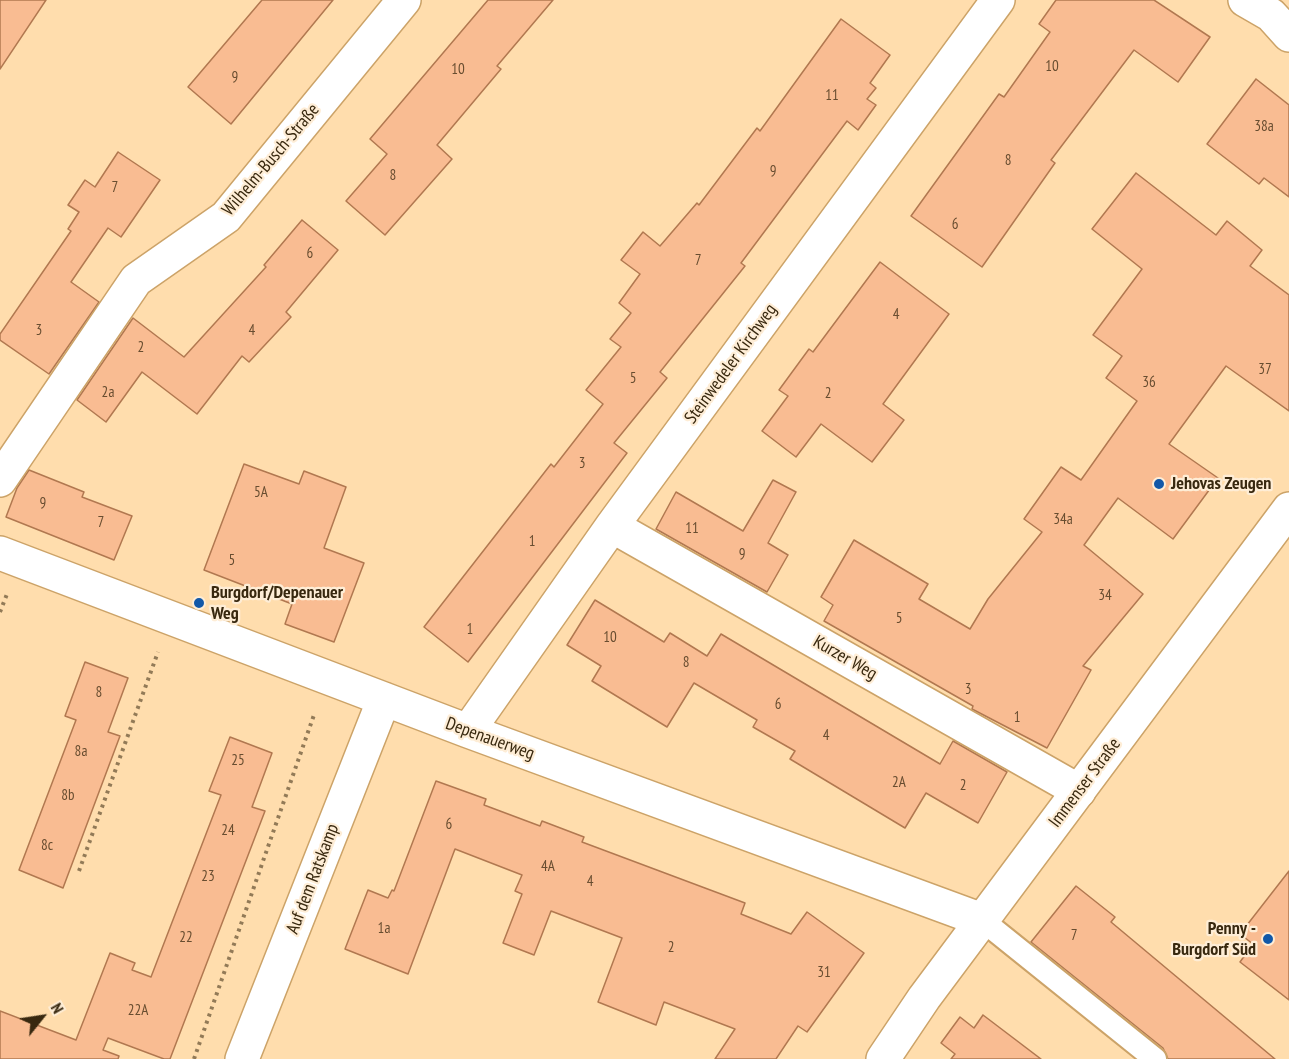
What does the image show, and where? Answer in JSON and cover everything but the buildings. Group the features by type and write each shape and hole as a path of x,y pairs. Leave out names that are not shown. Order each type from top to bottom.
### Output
{"street":[{"name":"Wilhelm-Busch-Straße","path":"0,480 136,279 226,217 404,0"},
{"name":"Steinwedeler Kirchweg","path":"468,731 612,526 998,0"},
{"path":"1245,0 1271,15 1289,35"},
{"name":"Immenser Straße","path":"883,1059 982,920 1289,508"},
{"name":"Kurzer Weg","path":"612,526 1079,791"},
{"name":"Depenauerweg","path":"0,553 468,731 982,920"},
{"name":"Auf dem Ratskamp","path":"242,1059 384,699"}],"lane":[{"path":"982,920 1155,1059"}],"path":[{"path":"80,871 170,617"},
{"path":"194,1059 327,678"}],"place":[{"name":"Jehovas Zeugen","path":"1159,484"},
{"name":"Burgdorf/Depenauer Weg","path":"199,603"},
{"name":"Penny - Burgdorf Süd","path":"1268,939"}]}
